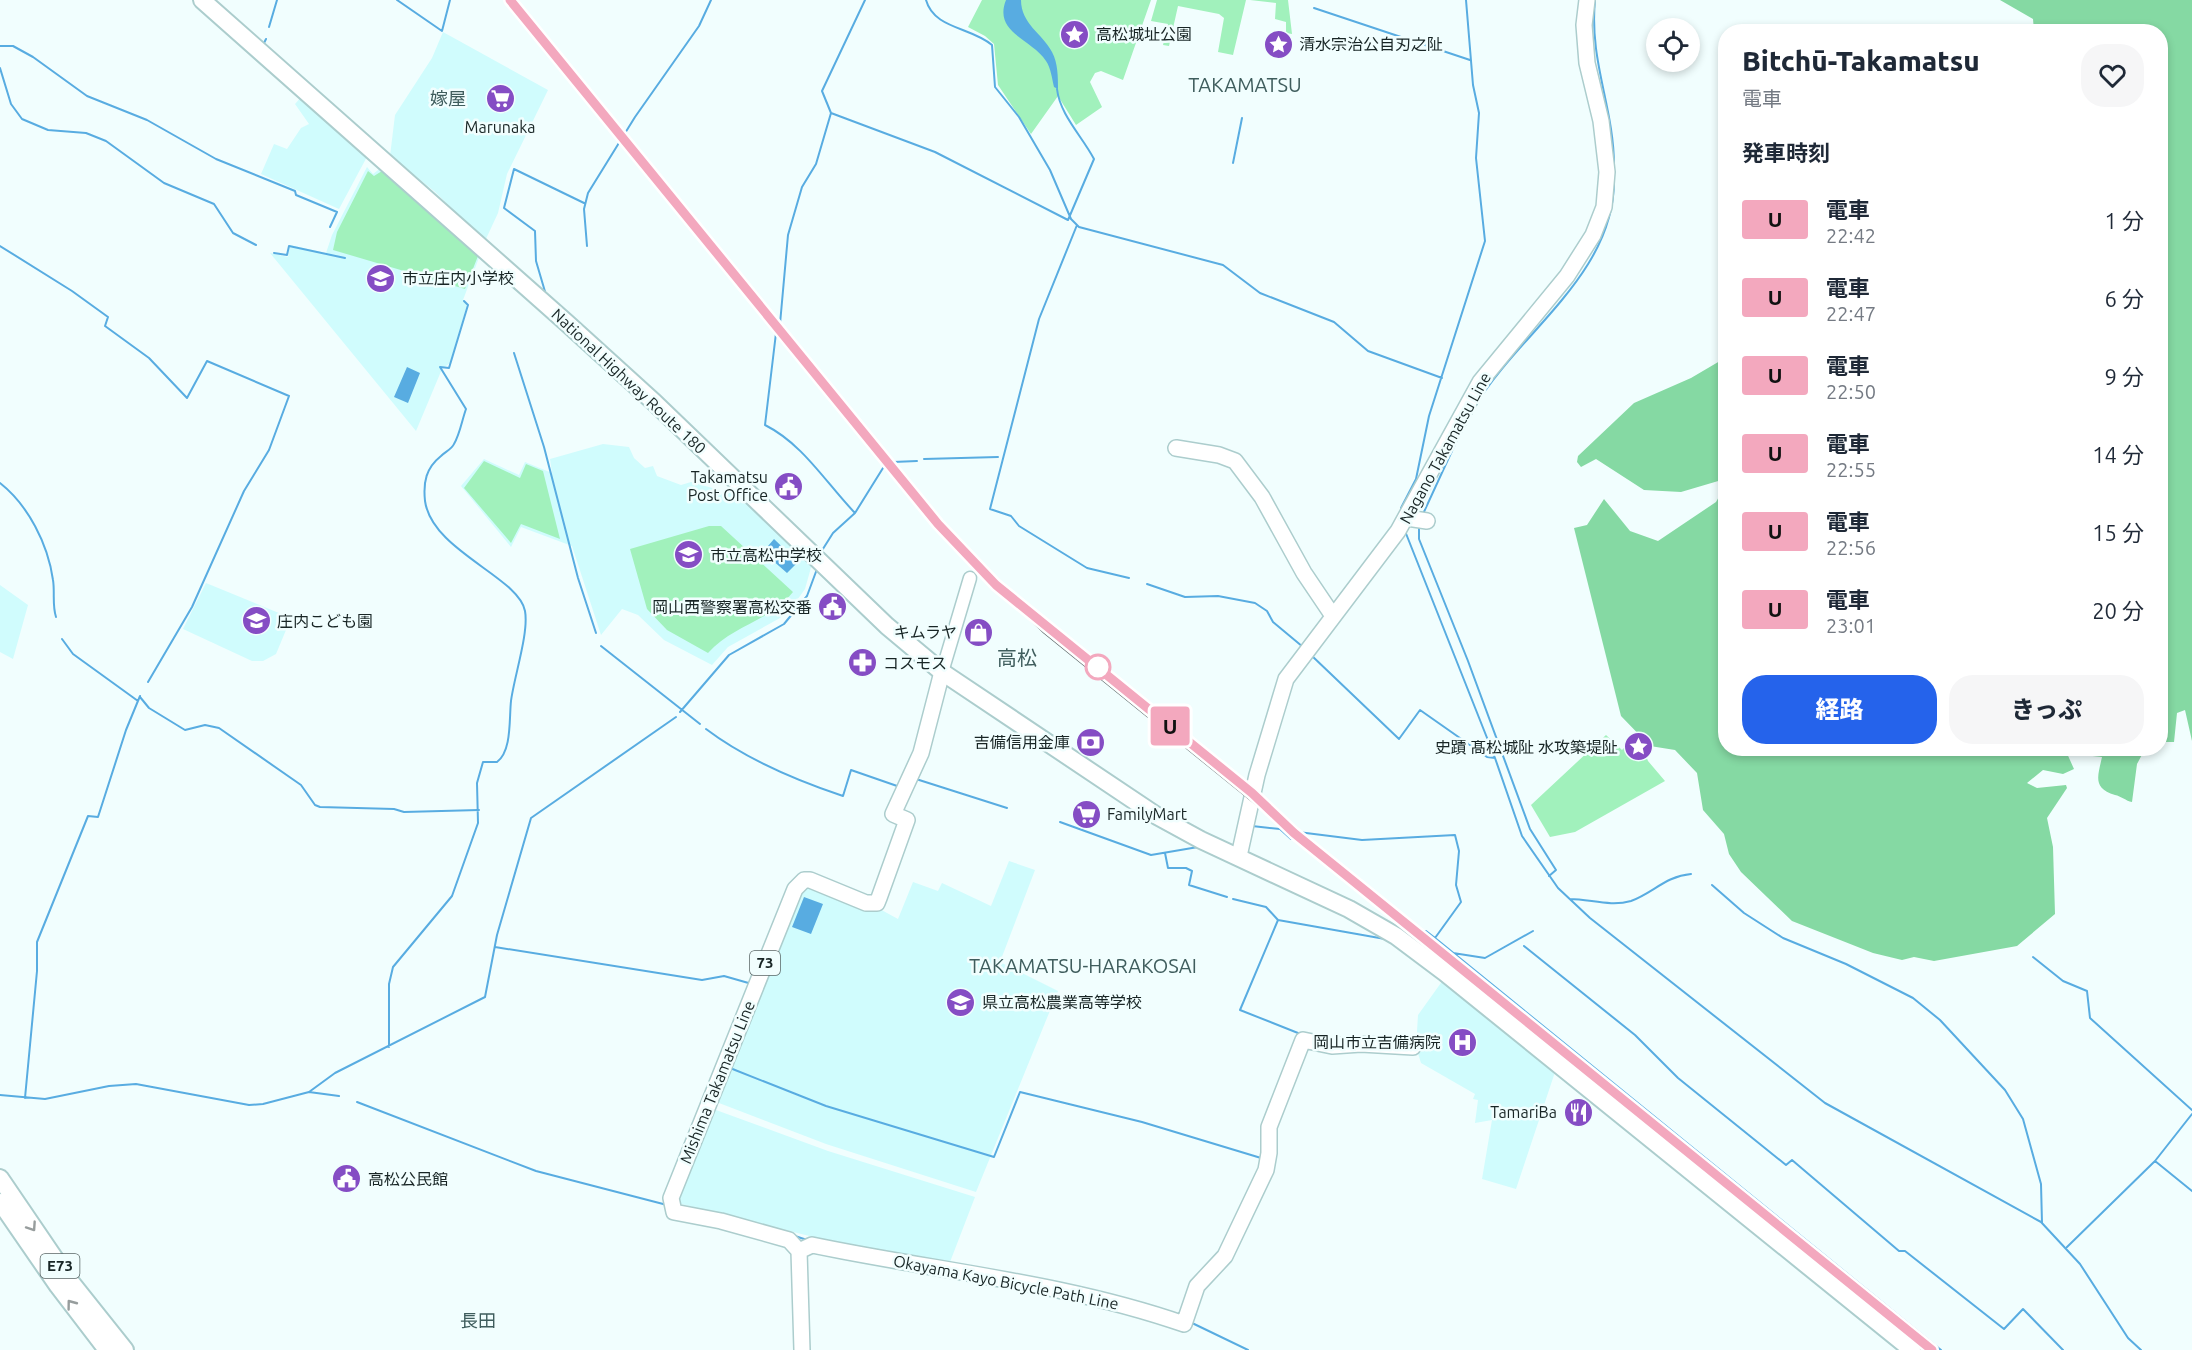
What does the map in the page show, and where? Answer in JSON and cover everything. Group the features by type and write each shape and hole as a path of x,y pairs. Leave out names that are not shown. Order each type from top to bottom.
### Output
{"highway":[{"name":"National Highway Route 180","path":"202,0 579,334 887,626 942,672 1157,816 1349,909 1396,936 1444,972 1912,1350"},
{"name":"E73","path":"0,1178 64,1272 125,1350"},
{"name":"E73","path":"0,1202 58,1286 107,1350"}],"main road":[{"name":"Nagano Takamatsu Line","path":"1239,856 1252,793 1282,686 1334,616 1418,520 1469,398 1494,363 1581,256 1604,207 1607,172 1601,121 1587,63 1584,26 1587,0"},
{"path":"1176,448 1219,455 1235,461 1262,497 1304,573 1334,616"},
{"name":"Mishima Takamatsu Line","path":"799,1251 789,1240 721,1221 674,1212 671,1206 795,889 804,880 810,880 866,903 877,903 907,820 893,814 921,753 942,672"},
{"name":"Okayama Kayo Bicycle Path Line","path":"799,1251 812,1245 866,1257 963,1271 1090,1295 1184,1324 1197,1286 1229,1249 1268,1161 1268,1133 1272,1114 1303,1040 1332,1046 1361,1044 1413,1047"},
{"path":"799,1251 802,1350"}],"street":[{"path":"942,672 970,578"}],"shaded area":[{"path":"443,32 548,90 507,174 498,213 485,241 434,191 390,156 395,115 432,58"},
{"path":"303,95 369,153 339,209 261,174 274,144 287,149 301,128 309,124 295,104"},
{"name":"市立庄内小学校","path":"367,167 373,174 382,167 480,255 463,300 467,305 450,363 442,369 416,431 270,253 288,257 290,245 326,253 332,235"},
{"name":"市立高松中学校","path":"603,444 629,447 634,458 645,468 653,466 657,476 681,485 691,482 716,489 725,497 734,488 812,564 805,589 795,603 780,618 728,647 712,665 664,640 638,615 622,609 601,635 572,546 521,527 511,547 461,486 484,459 519,475 525,462 552,473 550,459"},
{"path":"206,583 291,618 276,654 263,661 252,661 183,629"},
{"path":"0,585 28,605 13,659 0,652"},
{"path":"1009,861 1035,870 1000,962 1058,991 976,1192 826,1144 719,1103 715,1095 803,883 876,907 898,919 913,882 938,891 942,883 991,906"},
{"path":"1443,980 1555,1072 1516,1189 1482,1179 1492,1120 1475,1123 1478,1100 1473,1099 1475,1094 1421,1063 1416,1047 1418,1015"},
{"path":"716,1110 828,1151 975,1197 950,1262 866,1250 673,1202 709,1114"}],"green space":[{"name":"高松城址公園","path":"982,0 1151,0 1123,80 1101,71 1095,73 1090,82 1102,107 1076,125 1058,96 1031,134 998,85 994,44 968,27"},
{"path":"1157,0 1246,0 1233,55 1218,52 1224,18 1219,14 1178,6 1169,46 1163,45 1168,24 1151,21"},
{"path":"1250,0 1288,0 1292,34 1286,33 1286,22 1275,19 1276,3"},
{"path":"2000,0 2192,0 2192,741 2185,710 2177,713 2174,742 2168,742 2168,24 2033,24 2033,19"},
{"path":"368,171 374,176 382,171 478,256 465,289 333,250 337,232"},
{"path":"1718,362 1718,481 1681,492 1644,490 1596,459 1581,467 1577,462 1578,456 1634,403 1691,378"},
{"path":"484,461 520,478 526,464 543,471 560,539 521,524 511,543 464,488"},
{"path":"1718,498 1718,756 2068,756 2074,769 2063,774 2043,770 2027,783 2037,788 2066,785 2067,788 2047,818 2053,847 2055,914 2017,946 1934,961 1914,957 1902,960 1873,953 1792,921 1741,872 1729,854 1724,834 1703,810 1697,773 1675,750 1650,746 1621,716 1574,528 1587,525 1604,499 1630,531 1658,541"},
{"path":"709,526 721,526 793,592 773,610 728,636 708,653 667,630 647,609 630,549"},
{"path":"1606,735 1622,750 1633,738 1641,743 1648,761 1665,781 1575,832 1550,837 1531,805"},
{"path":"2092,756 2141,756 2137,764 2132,802 2108,792 2100,785 2098,780 2102,757"}],"water":[{"path":"1006,0 1021,0 1024,16 1048,45 1057,65 1058,89 1054,87 1050,70 1040,53 1009,28 1003,11"},
{"path":"407,367 420,373 408,403 394,397"},
{"path":"774,539 798,562 787,573 763,552"},
{"path":"804,897 823,904 811,934 792,927"}],"waterway":[{"path":"269,27 277,0"},
{"path":"397,0 442,31 450,0"},
{"path":"587,246 584,209 588,193 635,117 699,26 711,0"},
{"path":"821,552 833,533 855,513 803,453 779,433 765,425 776,333 780,324 788,235 802,187 816,164 831,113 822,91 865,0"},
{"path":"926,0 930,10 937,17 992,45 995,87 1019,117 1050,170 1071,219 1079,227 1223,265 1260,293 1334,322 1368,351 1442,378"},
{"path":"1402,513 1401,508 1416,479 1429,416 1485,241 1476,158 1479,113 1473,85 1466,0"},
{"path":"1595,0 1595,44 1610,124 1614,166"},
{"path":"1314,8 1470,60"},
{"path":"264,43 266,39"},
{"path":"0,46 13,46 33,57 87,96 147,120 216,159 295,191 296,195 337,212 330,227"},
{"path":"0,68 11,104 22,119 48,130 86,133 106,141 164,183 214,204 233,233 256,245"},
{"path":"831,113 935,152 1068,220 1094,159 1062,108 1057,89"},
{"path":"1233,163 1242,118"},
{"path":"546,295 536,261 535,231 504,208 514,169 584,203"},
{"path":"1475,406 1494,379 1582,274 1599,245 1610,214 1614,181"},
{"path":"1077,225 1039,319 990,509 1011,516 1019,526 1087,568 1129,578"},
{"path":"0,246 72,291 108,317 105,326 149,358 187,398 207,361 289,396 269,450 244,491 192,607 148,682"},
{"path":"274,253 287,255 289,246 345,258"},
{"path":"389,1047 389,984 393,967 452,896 478,823 477,783 483,762 497,762 502,757 507,743 511,701 525,631 525,611 519,599 508,586 458,549 443,534 431,519 425,501 425,482 429,471 432,465 453,446 466,409 440,367 449,368 468,305 464,301"},
{"path":"514,353 544,447 578,578 596,633"},
{"path":"1423,514 1457,440"},
{"path":"924,459 998,457"},
{"path":"855,513 883,468 893,462 917,461"},
{"path":"0,483 28,514 47,553 53,580 56,617"},
{"path":"1419,525 1419,539 1468,661 1530,829 1556,870 1549,876"},
{"path":"1405,531 1495,758 1522,836 1558,888 1590,918 1825,1103 2041,1222 2080,1264 2128,1338 2141,1350"},
{"path":"680,712 729,655 784,624 807,596 817,569"},
{"path":"1147,584 1185,597 1218,596 1255,603 1267,611 1273,622 1303,647"},
{"path":"62,639 73,654 138,701"},
{"path":"601,646 700,724"},
{"path":"1311,655 1399,739 1420,710 1487,757 1495,758"},
{"path":"25,1098 37,971 37,942 88,816 98,817 126,730 140,696"},
{"path":"140,697 149,708 185,730 205,725 219,728 301,785 315,805 320,807 394,809 404,812 479,810"},
{"path":"309,1092 335,1073 485,997 497,935 531,818 676,717"},
{"path":"706,729 738,750 772,768 843,796 851,770 900,787"},
{"path":"916,779 1007,808"},
{"path":"1060,822 1151,855 1198,847"},
{"path":"1252,826 1280,829 1291,839 1293,837"},
{"path":"1298,832 1362,840 1455,835 1459,851 1456,885 1461,902 1435,938"},
{"path":"1165,853 1168,868 1186,868 1192,871 1189,885 1227,897"},
{"path":"1570,899 1623,903 1639,898 1674,878 1691,874"},
{"path":"1712,885 1744,913 1783,938 1846,964 1913,998 1940,1020 2005,1090 2023,1119 2041,1184 2042,1223"},
{"path":"1233,899 1266,907 1278,920 1385,939"},
{"path":"1278,920 1240,1010 1303,1035"},
{"path":"1417,942 1426,931 1435,938 1941,1350"},
{"path":"1453,953 1485,958 1533,931"},
{"path":"1524,946 1635,1035 1678,1078 1786,1165 1792,1160 1899,1251 1905,1251 2004,1329 2023,1309 2063,1350"},
{"path":"495,947 702,980 724,976 752,984"},
{"path":"2033,957 2063,981 2087,991 2090,1018 2192,1110"},
{"path":"730,1068 826,1106 994,1157 1020,1092 1142,1122 1261,1158"},
{"path":"0,1095 45,1099 109,1086 136,1084 249,1105 263,1104 309,1092 339,1096"},
{"path":"357,1102 536,1171 667,1205"},
{"path":"2067,1247 2155,1161 2192,1114"},
{"path":"2155,1161 2192,1191"},
{"path":"795,1236 807,1240"},
{"path":"1190,1322 1248,1350"}],"railway":[{"path":"510,0 938,524 973,562 1044,631 1932,1350"}],"train":[{"name":"U","path":"510,0 938,524 996,585 1252,793 1294,833 1932,1350"}],"place":[{"name":"高松城址公園","path":"1075,34"},
{"name":"清水宗治公自刃之阯","path":"1278,44"},
{"name":"Marunaka","path":"500,99"},
{"name":"市立庄内小学校","path":"381,278"},
{"name":"Takamatsu Post Office","path":"789,486"},
{"name":"市立高松中学校","path":"689,555"},
{"name":"岡山西警察署高松交番","path":"833,607"},
{"name":"庄内こども園","path":"256,621"},
{"name":"キムラヤ","path":"978,632"},
{"name":"コスモス","path":"862,663"},
{"name":"吉備信用金庫","path":"1091,742"},
{"name":"史蹟 髙松城阯 水攻築堤阯","path":"1639,747"},
{"name":"FamilyMart","path":"1086,814"},
{"name":"県立高松農業高等学校","path":"961,1002"},
{"name":"岡山市立吉備病院","path":"1462,1042"},
{"name":"TamariBa","path":"1578,1112"},
{"name":"高松公民館","path":"347,1179"}],"district":[{"name":"TAKAMATSU","path":"1245,85"},
{"name":"嫁屋","path":"448,99"},
{"name":"高松","path":"1017,658"},
{"name":"TAKAMATSU-HARAKOSAI","path":"1083,966"},
{"name":"長田","path":"478,1321"}]}
